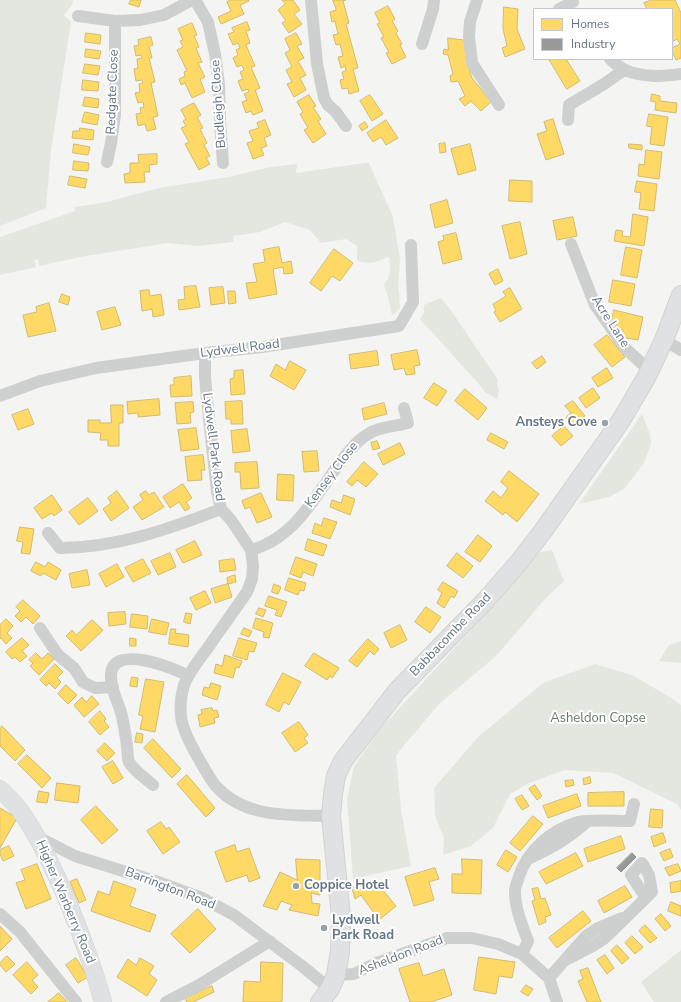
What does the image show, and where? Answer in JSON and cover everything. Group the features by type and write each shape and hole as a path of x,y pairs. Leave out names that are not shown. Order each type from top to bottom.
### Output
{"main road":[{"name":"Babbacombe Road","path":"329,989 340,951 341,917 331,816 336,776 343,761 397,691 486,600 520,561 620,422 650,371 664,340 681,295"}],"street":[{"path":"78,16 115,21 140,20 164,15 192,0"},
{"name":"Budleigh Close","path":"196,0 208,22 215,54 219,84 223,164"},
{"path":"311,0 318,64 324,98 346,126"},
{"path":"422,44 433,9 434,0"},
{"path":"477,0 470,22 468,37 472,63 500,105"},
{"path":"562,8 573,4"},
{"name":"Redgate Close","path":"107,162 114,115 115,21"},
{"path":"611,60 624,70 636,74 670,76 681,74"},
{"path":"568,120 569,105 624,70"},
{"name":"Acre Lane","path":"571,244 595,305 626,349 650,371"},
{"name":"Lydwell Road","path":"0,396 40,381 96,368 205,353 262,347 399,326 413,302 411,245"},
{"path":"664,340 681,350"},
{"name":"Lydwell Park Road","path":"205,353 204,376 217,492 221,508 251,550 253,566 252,579 247,592 188,676 181,697 180,713 185,735 215,785 230,799 258,812 331,816"},
{"name":"Kensey Close","path":"251,550 262,548 281,537 292,526 311,505 335,469 360,439 372,431 408,423 404,408"},
{"path":"48,533 60,548 82,548 159,532 221,508"},
{"path":"40,628 58,655 74,668 83,682 95,688 113,687"},
{"path":"153,785 140,775 128,761 125,728 113,687 111,674 114,665 120,661 130,659 157,663 180,671 188,676"},
{"name":"Higher Warberry Road","path":"0,789 20,810 38,837 82,936 93,965 103,1002"},
{"path":"522,954 528,941 517,913 515,890 522,870 534,850 551,842 580,822 587,821 631,825 634,804"},
{"name":"Barrington Road","path":"38,837 75,856 155,881 202,898 234,915 270,941 329,989"},
{"path":"564,961 605,938 646,898"},
{"path":"0,914 20,932 76,1002"},
{"path":"549,978 586,936 598,928 626,916"},
{"path":"598,928 605,938"},
{"path":"586,936 593,946"},
{"name":"Asheldon Road","path":"329,989 374,964 447,938 472,938 498,944 522,954 549,978 557,1002"},
{"path":"166,1002 199,985 270,941"}],"green space":[{"path":"0,0 73,0 72,5 64,15 71,22 51,150 46,208 0,226"},
{"path":"369,163 393,217 400,259 398,290 400,307 395,314 392,315 384,285 390,272 389,257 369,263 361,262 357,260 357,246 346,239 321,243 310,230 285,222 260,232 234,236 233,242 197,246 168,243 80,257 39,266 38,259 34,260 36,267 0,275 0,237 75,211 75,207 107,202 159,188 228,177 271,167 297,164 296,173"},
{"path":"441,298 498,380 499,391 497,399 486,393 420,319 424,313 424,305"},
{"path":"642,414 650,434 651,444 644,463 624,489 609,497 579,504"},
{"path":"552,550 564,581 546,598 496,656 439,704 396,755 401,809 411,866 353,879 347,799 354,766 380,729 497,602 540,552"},
{"path":"681,641 681,663 659,661 669,645"},
{"name":"Asheldon Copse","path":"595,664 632,675 681,705 681,810 677,804 613,773 565,770 529,783 510,794 493,828 471,846 443,855 444,838 435,816 434,788 478,737 543,683"},
{"path":"681,950 681,1002 654,1002 641,982"}],"building: Homes":[{"path":"131,0 141,0 139,7 129,4"},
{"path":"231,0 249,1 240,5 244,14 221,24 218,17 231,11 227,2"},
{"path":"282,0 293,0 300,10 294,14 302,24 289,33 282,23 286,21 278,10 285,4"},
{"path":"333,0 346,0 343,1 349,23 346,24 358,68 353,69 359,91 349,94 348,88 342,89 340,80 344,79 342,72 346,71 345,66 341,68 338,57 343,56 340,44 336,45 333,35 338,34 335,21 332,22 330,12 336,10"},
{"path":"652,0 675,0 681,13 681,58 676,60 673,53 673,48 680,44 677,39 673,41 673,8 646,8 644,3"},
{"path":"388,6 395,19 392,21 398,31 396,33 402,44 400,45 406,57 392,64 386,53 389,52 381,38 384,37 377,24 380,23 375,13"},
{"path":"504,7 518,9 517,29 525,49 505,57 502,48 507,46 503,29"},
{"path":"247,22 250,30 246,31 250,43 246,45 255,66 251,67 260,88 255,90 263,111 253,115 251,111 246,113 242,102 247,100 244,94 249,92 248,89 242,91 238,81 243,79 240,72 244,70 242,65 237,67 233,58 238,55 236,50 240,48 238,43 233,45 228,34 234,32 232,28"},
{"path":"192,23 197,35 194,36 199,47 196,48 202,62 198,63 205,77 200,79 205,92 192,98 185,83 181,85 179,79 185,76 184,72 187,71 177,50 183,47 180,41 183,40 178,29"},
{"path":"86,33 101,35 100,44 85,42"},
{"path":"296,33 302,44 297,46 304,58 298,61 306,75 300,78 306,90 294,97 287,84 292,82 286,70 292,67 285,53 290,50 285,39"},
{"path":"151,37 153,45 149,46 152,58 149,58 155,82 151,83 158,116 153,117 156,129 147,131 145,124 138,126 136,114 141,113 140,108 144,107 143,102 138,103 135,93 140,92 139,84 143,83 142,80 136,81 134,69 138,68 137,59 142,58 141,55 136,56 134,46 139,45 138,40"},
{"path":"448,38 464,40 467,63 472,78 491,102 481,111 471,101 465,106 459,99 465,96 458,81 451,82 450,76 453,74 448,55 443,54 444,49 448,50"},
{"path":"86,49 101,51 99,59 85,57"},
{"path":"550,60 567,60 580,81 567,89"},
{"path":"85,64 100,66 98,75 83,73"},
{"path":"83,80 99,82 98,91 82,90"},
{"path":"652,94 660,96 660,101 677,103 676,113 655,110 656,102 651,101"},
{"path":"309,95 316,106 313,107 321,119 318,121 326,134 313,143 304,130 308,128 300,114 303,112 297,102"},
{"path":"370,95 383,114 372,121 360,101"},
{"path":"85,97 99,99 98,108 83,106"},
{"path":"194,103 201,115 197,117 203,128 200,129 207,143 204,145 210,156 206,158 210,164 199,170 185,144 189,142 181,128 186,126 183,121 186,119 181,110"},
{"path":"85,112 99,115 97,125 82,122"},
{"path":"649,114 668,117 664,146 650,144 652,127 647,126"},
{"path":"553,119 564,154 546,160 537,134 547,131 544,122"},
{"path":"265,120 271,135 264,138 267,146 261,148 264,155 253,159 247,143 253,141 249,131 259,128 257,123"},
{"path":"386,120 398,138 386,145 381,137 373,142 367,133"},
{"path":"365,122 368,127 362,131 359,126"},
{"path":"80,128 94,130 93,140 72,138 73,131 79,131"},
{"path":"445,143 446,152 440,153 439,144"},
{"path":"74,144 90,147 88,155 73,153"},
{"path":"470,144 476,170 458,175 451,149"},
{"path":"629,144 642,145 642,150 629,148"},
{"path":"646,150 662,152 659,179 638,176 639,164 644,165"},
{"path":"157,154 157,164 149,165 150,172 144,172 145,182 125,183 124,174 130,173 130,163 139,163 138,155"},
{"path":"74,161 89,163 88,171 73,170"},
{"path":"70,176 87,179 85,188 68,185"},
{"path":"510,180 532,181 532,202 509,201"},
{"path":"637,181 657,184 654,211 639,209 641,193 635,192"},
{"path":"447,200 453,223 435,228 430,205"},
{"path":"633,214 648,217 644,246 614,241 616,230 623,231 622,236 630,237"},
{"path":"573,217 577,236 557,240 553,221"},
{"path":"520,222 527,254 510,259 502,226"},
{"path":"456,233 462,259 443,264 438,242 444,240 443,236"},
{"path":"279,247 282,263 291,261 293,273 284,274 283,267 273,269 277,294 249,299 246,283 257,282 253,264 265,262 263,250"},
{"path":"626,247 642,250 637,278 621,275"},
{"path":"334,249 353,263 340,281 332,276 321,291 310,283"},
{"path":"498,269 503,281 495,285 489,274"},
{"path":"613,280 635,284 631,306 609,302"},
{"path":"196,286 200,307 179,310 178,300 185,299 184,287"},
{"path":"223,287 225,303 211,305 209,288"},
{"path":"510,288 522,309 500,322 494,312 496,311 493,304 506,296 503,292"},
{"path":"149,290 150,296 161,294 164,315 153,317 152,309 142,311 140,291"},
{"path":"228,291 235,291 236,303 229,304"},
{"path":"62,294 70,297 68,305 59,302"},
{"path":"49,303 56,331 28,337 23,315 37,312 36,307"},
{"path":"115,307 121,325 102,330 97,312"},
{"path":"614,310 643,317 638,340 621,337 623,330 616,329 617,322 612,321"},
{"path":"607,335 625,357 612,367 594,345"},
{"path":"417,350 420,365 414,366 415,374 406,375 404,368 394,370 391,355"},
{"path":"377,351 379,365 351,369 349,355"},
{"path":"542,356 546,362 537,369 532,363"},
{"path":"290,361 306,370 294,390 270,376 276,364 285,370"},
{"path":"607,368 613,378 598,387 592,378"},
{"path":"243,370 245,394 231,395 230,379 234,378 234,371"},
{"path":"191,376 192,396 171,397 170,385 174,385 174,378"},
{"path":"434,383 447,391 437,406 424,398"},
{"path":"593,388 600,398 586,408 579,398"},
{"path":"465,389 487,408 478,420 455,401"},
{"path":"159,399 160,415 138,417 138,413 128,414 127,402"},
{"path":"242,401 243,424 231,424 231,419 226,419 225,402"},
{"path":"573,401 585,416 572,426 566,417 571,413 565,406"},
{"path":"193,402 194,412 190,413 191,423 177,424 175,403"},
{"path":"384,403 387,414 364,420 362,409"},
{"path":"111,405 123,405 123,423 119,423 119,446 108,446 108,440 100,440 101,433 88,432 88,420 100,420 100,423 111,423"},
{"path":"28,409 34,424 18,430 12,415"},
{"path":"564,426 573,436 561,446 552,436"},
{"path":"196,428 199,449 181,451 178,430"},
{"path":"247,429 250,451 233,453 231,431"},
{"path":"491,433 508,442 504,449 487,440"},
{"path":"377,441 380,448 373,450 371,443"},
{"path":"400,443 405,454 383,465 378,454"},
{"path":"317,451 319,471 304,472 302,452"},
{"path":"203,455 205,470 201,470 202,480 188,481 185,457"},
{"path":"257,462 259,488 241,489 240,472 235,472 235,463"},
{"path":"364,462 378,474 366,487 357,480 352,486 347,482"},
{"path":"509,471 539,494 517,522 505,512 503,515 485,501 493,491 501,498 508,488 501,482"},
{"path":"278,474 294,475 293,501 277,500"},
{"path":"183,484 192,498 186,502 190,508 185,511 179,502 170,508 163,497"},
{"path":"117,491 129,508 111,521 103,509 111,503 108,498"},
{"path":"146,491 149,495 154,492 164,507 142,520 133,507 143,500 140,495"},
{"path":"261,493 272,517 257,523 250,507 245,509 242,501"},
{"path":"52,495 62,510 54,516 52,513 42,519 34,508"},
{"path":"344,495 355,499 350,515 330,507 332,500 341,503"},
{"path":"88,498 98,511 79,525 69,512"},
{"path":"324,518 337,522 330,539 312,533 315,523 321,526"},
{"path":"20,527 34,529 30,554 21,553 23,542 17,541"},
{"path":"478,535 492,546 480,562 465,552"},
{"path":"308,539 327,545 323,556 305,550"},
{"path":"195,541 202,555 183,563 176,550"},
{"path":"170,553 176,567 158,575 151,561"},
{"path":"457,553 473,566 463,578 447,566"},
{"path":"296,557 317,564 313,576 303,572 301,578 290,574"},
{"path":"143,559 151,573 133,582 125,568"},
{"path":"234,559 236,570 220,572 219,561"},
{"path":"36,562 45,567 48,562 61,570 56,580 43,573 41,576 31,571"},
{"path":"117,564 124,577 106,587 99,574"},
{"path":"87,570 90,585 72,588 69,574"},
{"path":"235,575 236,582 228,584 227,578"},
{"path":"289,578 306,583 304,591 300,590 298,595 285,590"},
{"path":"443,582 458,591 454,598 451,596 444,608 437,603 442,593 438,590"},
{"path":"228,584 232,597 215,603 211,589"},
{"path":"274,584 281,587 278,594 272,592"},
{"path":"205,591 211,603 196,610 190,598"},
{"path":"269,596 287,602 281,617 275,615 277,610 265,606"},
{"path":"23,600 40,616 33,624 26,617 21,622 15,616 20,611 16,607"},
{"path":"426,607 441,617 430,633 415,622"},
{"path":"259,608 266,610 263,617 256,614"},
{"path":"125,612 126,624 109,626 108,613"},
{"path":"186,613 192,614 190,624 184,622"},
{"path":"132,614 148,616 147,629 130,627"},
{"path":"256,618 273,623 269,638 263,637 264,632 253,628"},
{"path":"6,619 13,626 7,633 12,638 6,644 1,638 0,639 0,625"},
{"path":"152,619 169,623 166,635 149,632"},
{"path":"92,620 103,630 81,651 66,636 72,630 76,635"},
{"path":"400,625 407,640 391,648 384,633"},
{"path":"244,628 252,631 249,637 241,634"},
{"path":"171,629 176,629 175,633 189,635 188,647 169,644"},
{"path":"22,638 29,645 22,651 27,656 20,662 15,657 12,659 6,652"},
{"path":"130,638 136,639 136,646 130,646"},
{"path":"239,638 257,643 254,652 249,651 247,660 233,656"},
{"path":"368,639 379,649 374,655 370,651 357,667 349,661"},
{"path":"36,653 42,659 48,653 54,659 39,675 30,666 33,663 29,660"},
{"path":"314,653 339,668 332,678 330,676 327,680 305,666"},
{"path":"225,655 242,661 239,668 236,667 233,678 214,673 216,664 222,666"},
{"path":"55,664 63,672 57,678 61,682 55,689 49,683 46,686 40,680"},
{"path":"283,673 301,682 289,705 284,702 279,712 266,705"},
{"path":"132,677 138,678 137,687 130,686"},
{"path":"146,679 164,682 155,732 140,729 143,716 139,715"},
{"path":"211,683 221,686 217,700 202,695 204,687 209,688"},
{"path":"66,685 77,695 68,704 58,694"},
{"path":"92,696 99,704 84,717 74,705 82,697 86,702"},
{"path":"212,708 213,711 217,710 219,717 214,718 215,723 200,727 198,715 202,714 201,710"},
{"path":"100,711 106,719 104,721 109,727 100,735 89,722"},
{"path":"299,722 308,735 304,738 308,743 295,752 282,733"},
{"path":"2,726 25,750 15,761 0,746 0,728"},
{"path":"137,733 143,734 142,743 135,742"},
{"path":"153,739 181,769 172,778 144,748"},
{"path":"105,743 115,753 107,761 97,751"},
{"path":"27,755 51,778 42,788 18,764"},
{"path":"113,761 123,778 113,784 102,767"},
{"path":"187,775 215,808 206,817 177,784"},
{"path":"590,777 591,783 584,785 583,779"},
{"path":"573,780 574,785 566,787 565,781"},
{"path":"57,783 80,786 78,803 55,800"},
{"path":"535,785 542,796 537,800 529,789"},
{"path":"39,791 49,793 47,803 37,802"},
{"path":"624,792 624,806 588,806 588,793"},
{"path":"577,794 581,806 548,818 543,806"},
{"path":"522,795 529,806 522,810 515,799"},
{"path":"96,806 118,830 102,844 81,820"},
{"path":"0,808 17,818 0,848"},
{"path":"651,809 663,810 662,828 649,827"},
{"path":"533,816 543,824 520,851 510,843"},
{"path":"161,822 166,829 169,827 180,842 163,854 147,831"},
{"path":"663,833 666,842 654,847 651,837"},
{"path":"621,836 625,849 588,862 584,849"},
{"path":"235,845 237,852 249,848 260,878 249,882 247,875 226,882 215,852"},
{"path":"9,846 14,856 3,861 0,850"},
{"path":"670,849 673,857 664,861 660,853"},
{"path":"506,850 517,857 508,872 497,865"},
{"path":"576,853 583,866 546,884 539,872"},
{"name":"Coppice Hotel","path":"296,859 320,860 320,895 311,893 312,903 320,904 318,916 289,910 292,905 281,901 277,910 263,906 280,872 297,880"},
{"path":"462,859 482,860 481,894 452,893 452,874 462,874"},
{"path":"37,864 51,899 26,909 16,883 25,880 21,870"},
{"path":"678,864 681,871 669,876 665,868"},
{"path":"435,868 439,879 429,882 434,900 414,906 405,877"},
{"path":"77,879 86,900 79,903 70,882"},
{"path":"114,881 136,889 130,906 156,915 150,932 91,911 98,891 109,895"},
{"path":"681,881 681,891 671,893 670,883"},
{"path":"376,882 396,906 379,920 361,895 355,899 352,888"},
{"path":"625,886 632,897 604,913 598,901"},
{"path":"538,888 541,899 545,898 551,915 545,917 546,922 539,925 532,901 535,900 532,889"},
{"path":"671,902 681,906 681,916 668,911"},
{"path":"198,909 216,929 190,953 171,934"},
{"path":"583,911 591,921 557,948 549,938"},
{"path":"661,914 671,926 665,931 655,919"},
{"path":"645,925 657,938 650,943 639,931"},
{"path":"0,926 12,939 0,951"},
{"path":"632,936 643,947 635,954 625,943"},
{"path":"617,945 629,958 622,964 611,951"},
{"path":"605,955 614,968 607,974 597,960"},
{"path":"7,956 15,964 6,972 0,963"},
{"path":"479,957 515,962 512,978 499,976 496,994 474,990"},
{"path":"76,958 88,977 78,983 66,965"},
{"path":"140,958 154,966 149,974 157,980 147,996 117,977 128,959 136,965"},
{"path":"27,962 38,975 32,980 38,987 31,994 13,975"},
{"path":"261,962 283,963 282,1002 243,1002 244,981 260,982"},
{"path":"419,963 423,976 444,969 452,995 431,1002 410,1002 399,969"},
{"path":"588,968 601,1002 587,1002 578,981 583,979 580,971"},
{"path":"526,985 533,989 528,996 521,992"},
{"path":"212,986 214,992 193,1002 187,1002 185,999"},
{"path":"59,993 67,1002 48,1002"}],"building: Industry":[{"path":"632,853 636,857 621,872 617,868"}],"place":[{"name":"Ansteys Cove","path":"605,423"},
{"name":"Coppice Hotel","path":"296,886"},
{"name":"Lydwell Park Road","path":"324,928"}]}
